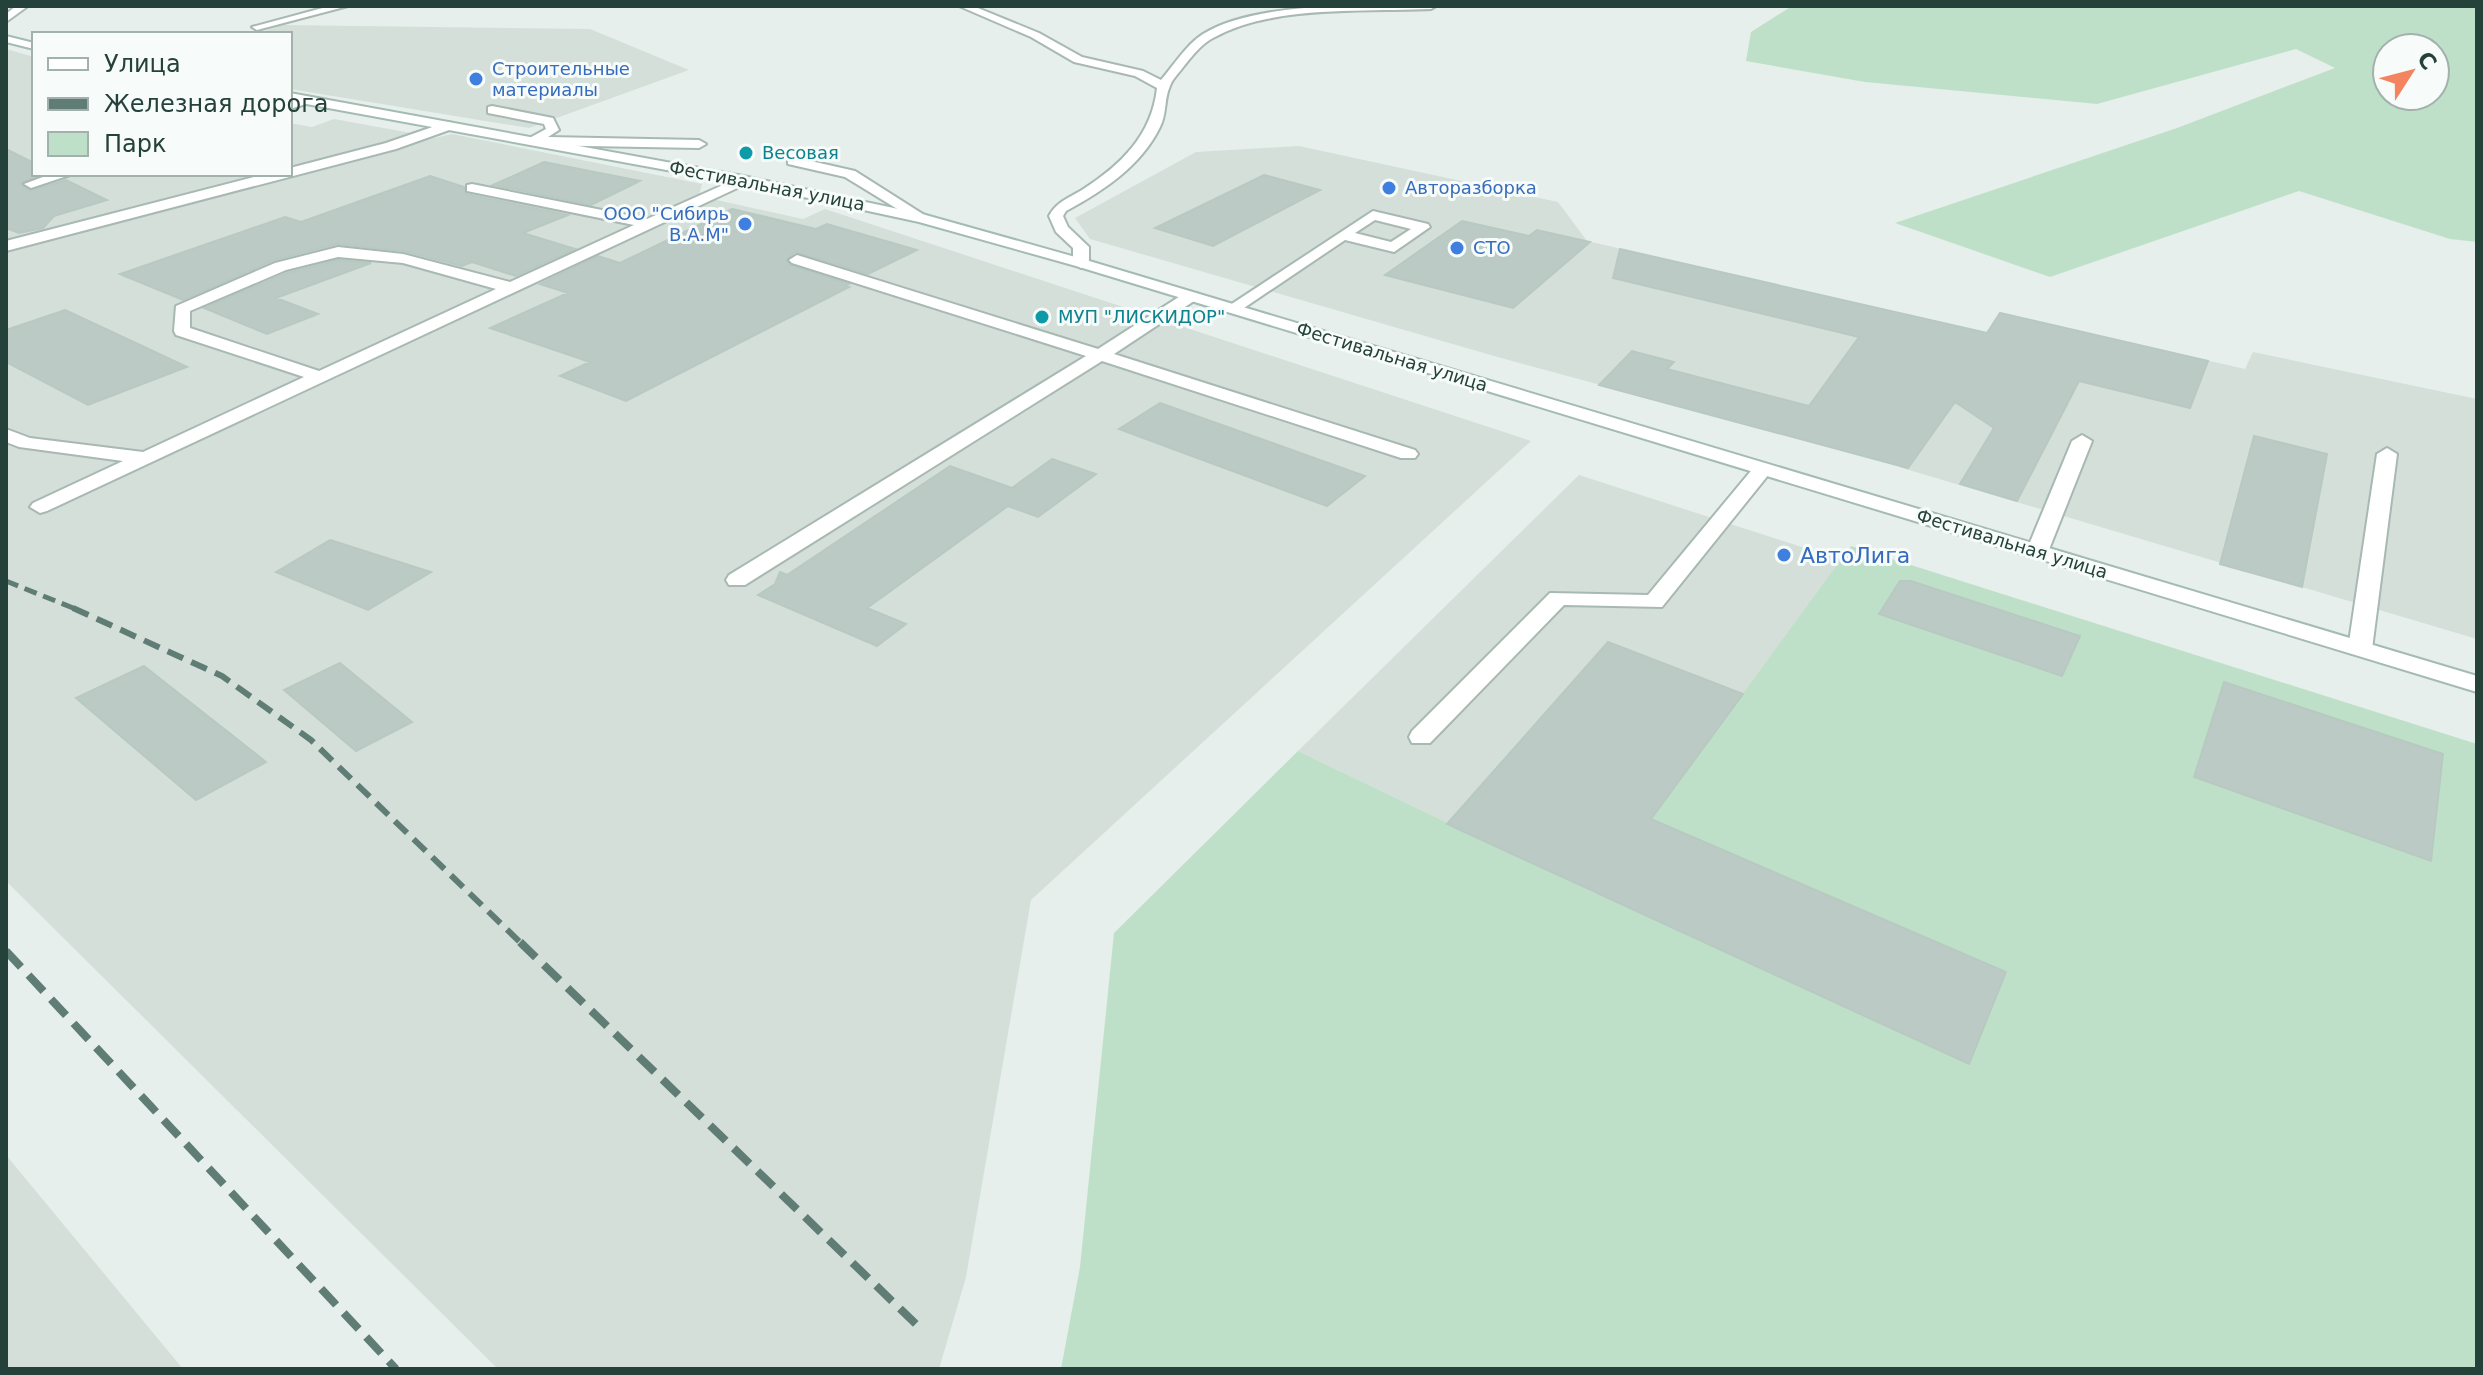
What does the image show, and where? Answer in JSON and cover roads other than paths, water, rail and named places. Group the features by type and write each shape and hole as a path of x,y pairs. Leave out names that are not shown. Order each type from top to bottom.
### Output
{"main road":[{"path":"6,19 23,6"},
{"path":"256,24 343,6"},
{"path":"964,6 1035,35 1078,60 1139,73 1163,86"},
{"path":"1081,263 1081,247 1061,229 1056,216 1060,208 1112,178 1133,154 1155,125 1163,103 1163,86 1208,36 1243,22 1298,14 1431,6"},
{"path":"6,39 32,46"},
{"name":"Фестивальная улица","path":"295,101 743,180 922,218 1081,263 2477,684"},
{"path":"492,110 549,121 553,130 531,141"},
{"path":"292,171 391,146 447,126"},
{"path":"531,141 699,144"},
{"path":"793,161 850,174 922,218"},
{"path":"31,184 59,176"},
{"path":"6,246 274,176"},
{"path":"40,507 743,180"},
{"path":"472,188 649,224"},
{"path":"1232,309 1343,235"},
{"path":"320,377 182,331 182,309 278,268 336,252 382,255 512,288"},
{"path":"797,260 1408,454"},
{"path":"737,580 1191,296"},
{"path":"6,435 26,443 145,458"},
{"path":"2037,552 2082,441"},
{"path":"2360,649 2387,454"},
{"path":"1421,737 1558,598 1654,602 1762,470"}],"railway":[{"path":"6,581 78,610"},
{"path":"73,608 222,676 311,740 522,944"},
{"path":"520,942 921,1329"},
{"path":"6,951 396,1369"}],"place":[{"name":"Строительные материалы","path":"476,79"},
{"name":"Весовая","path":"746,153"},
{"name":"Авторазборка","path":"1389,188"},
{"name":"ООО \"Сибирь В.А.М\"","path":"745,224"},
{"name":"СТО","path":"1457,248"},
{"name":"МУП \"ЛИСКИДОР\"","path":"1042,317"},
{"name":"АвтоЛига","path":"1784,555"}]}
